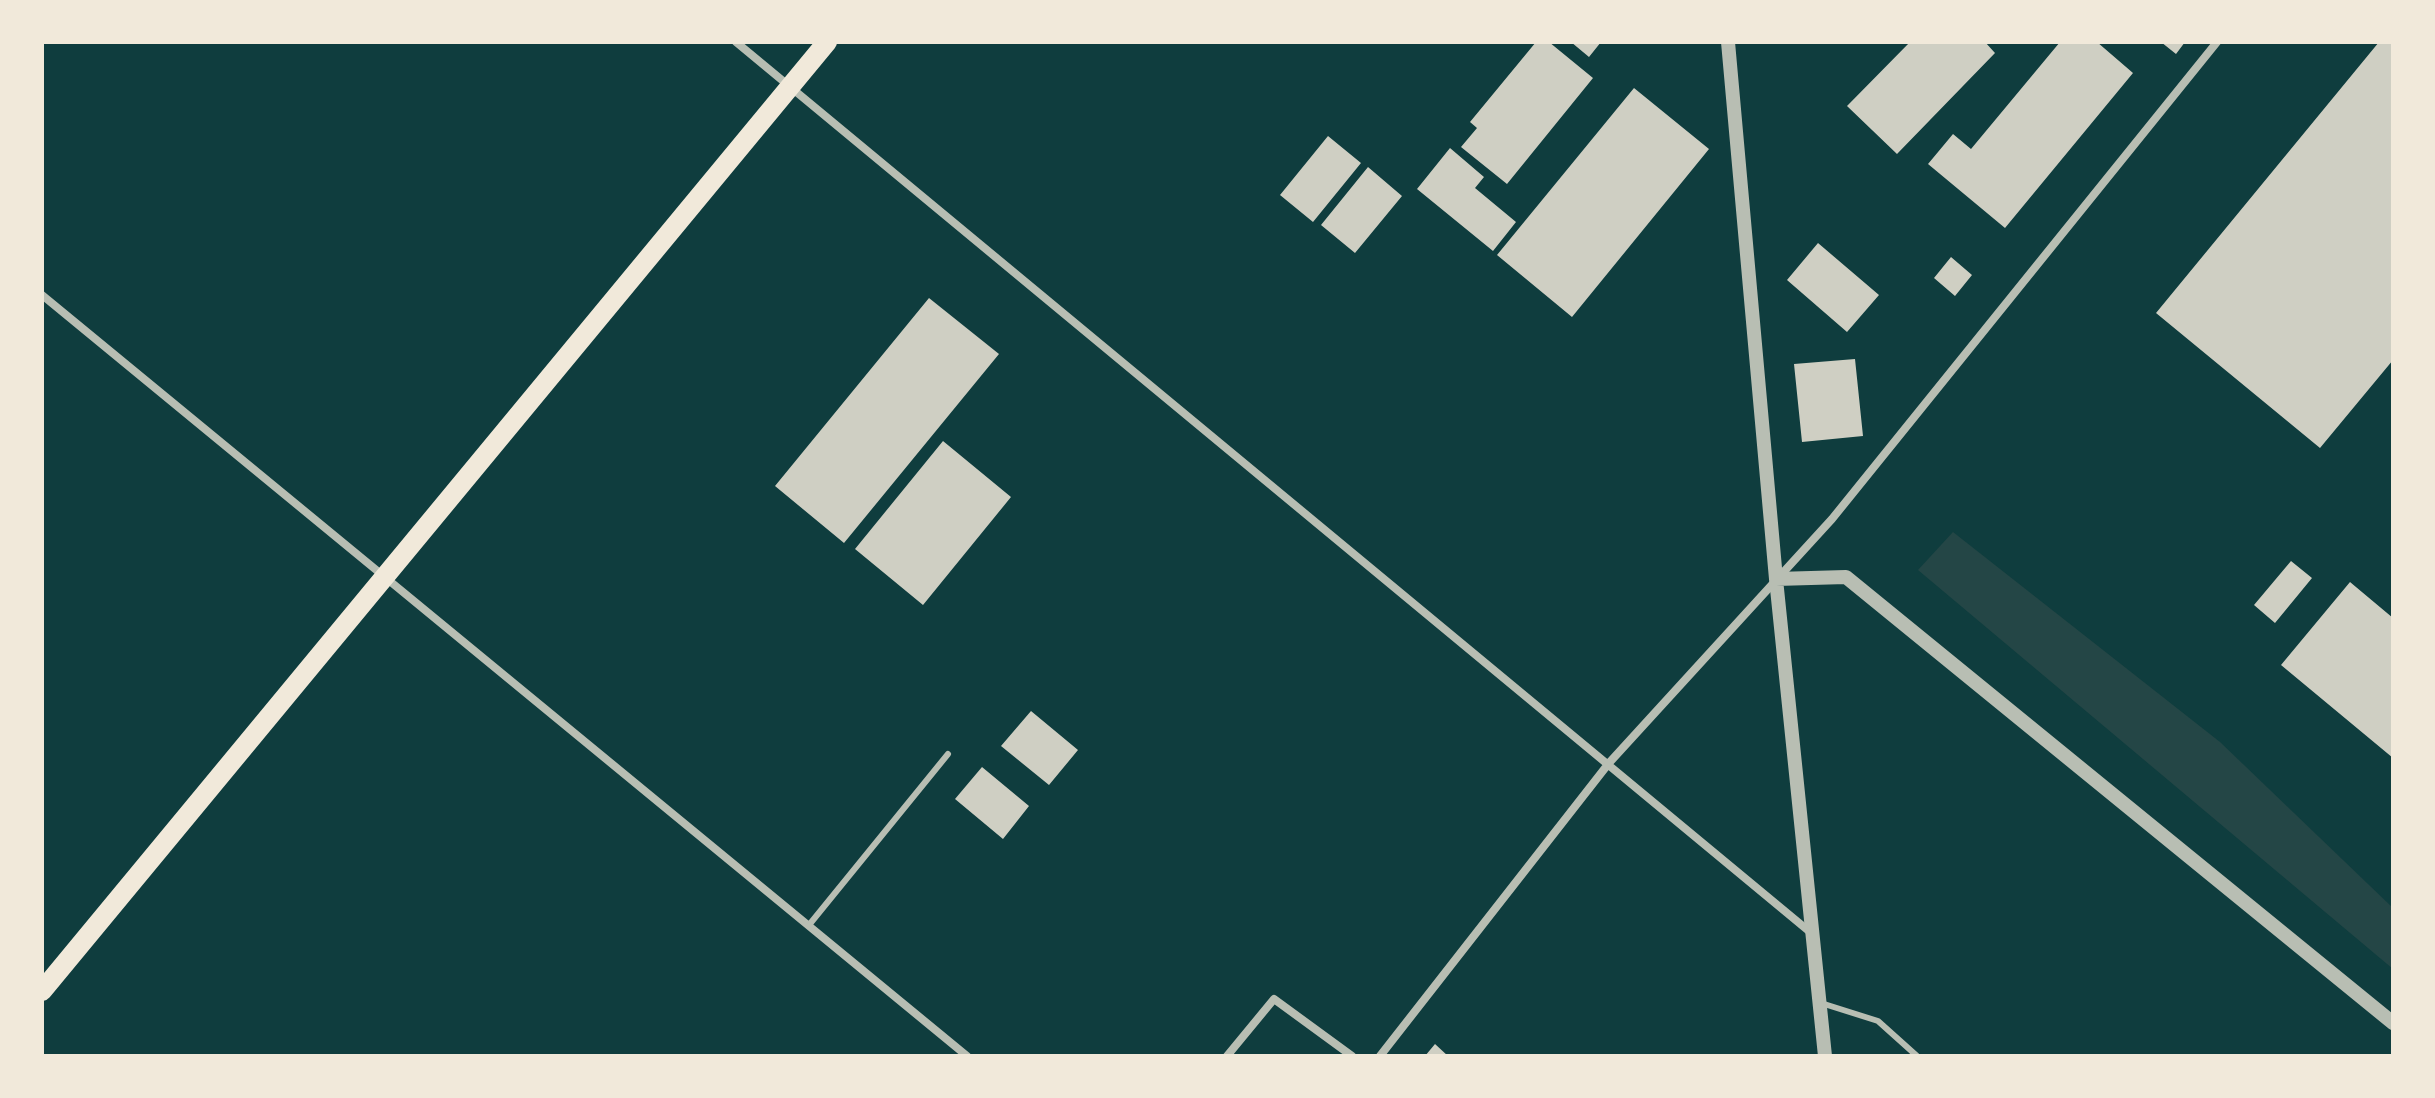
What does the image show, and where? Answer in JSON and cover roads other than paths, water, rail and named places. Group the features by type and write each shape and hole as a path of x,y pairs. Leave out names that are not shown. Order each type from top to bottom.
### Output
{"main road":[{"path":"42,991 827,42"}],"street":[{"path":"736,42 1811,933"},
{"path":"1728,42 1776,579 1825,1056"},
{"path":"1380,1056 1609,763 1832,519 2217,42"},
{"path":"42,295 967,1056"},
{"path":"1776,579 1846,577 2393,1023"},
{"path":"1227,1056 1274,999 1352,1056"}],"lane":[{"path":"809,925 948,754"},
{"path":"1821,1003 1878,1021 1917,1056"}]}
